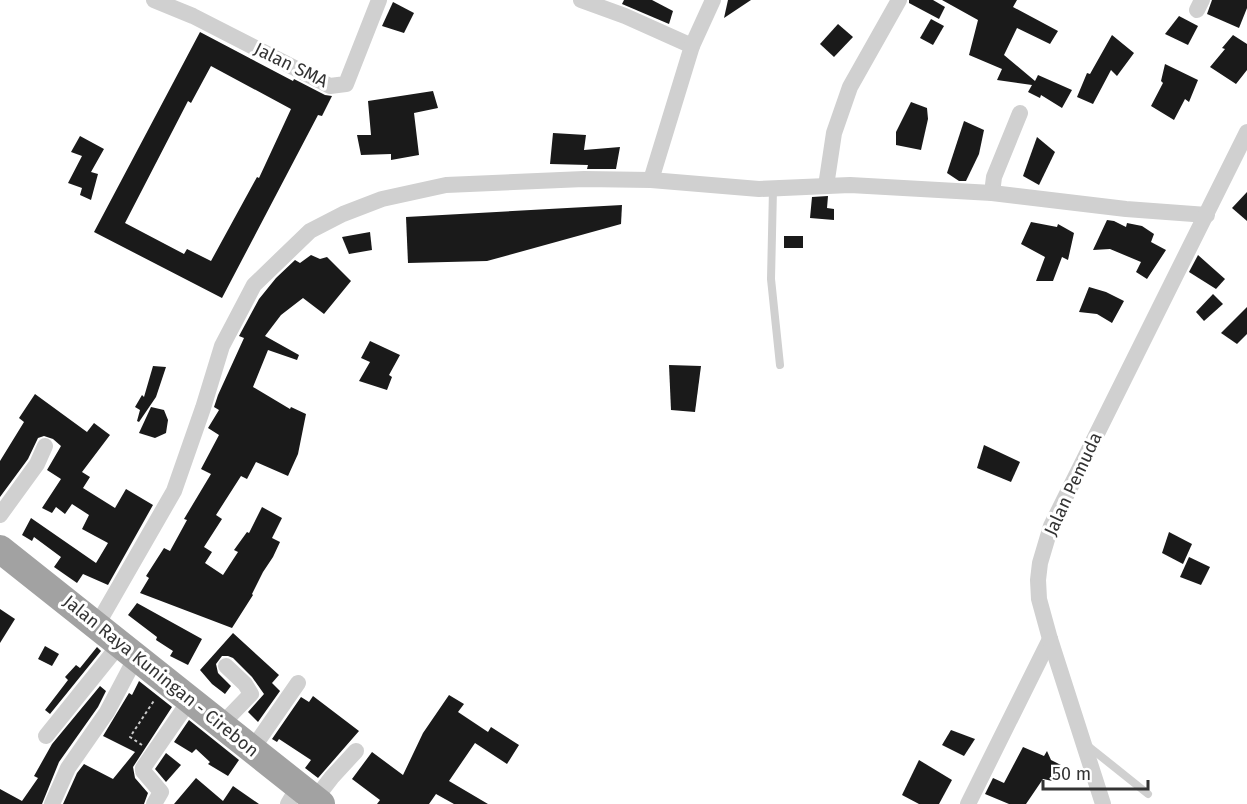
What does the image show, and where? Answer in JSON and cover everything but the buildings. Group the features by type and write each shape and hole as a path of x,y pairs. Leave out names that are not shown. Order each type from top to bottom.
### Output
{"highway":[{"name":"Jalan Raya Kuningan - Cirebon","path":"0,549 252,748 306,799"}],"street":[{"name":"Jalan SMA","path":"154,0 193,16 330,86 341,86 346,84 352,72 379,0"},
{"path":"581,0 625,16 692,46"},
{"path":"651,180 692,46 713,0"},
{"path":"826,186 834,133 850,87 899,0"},
{"path":"992,193 994,177 1020,113"},
{"name":"Jalan Pemuda","path":"1103,804 1039,599 1040,563 1051,526 1207,215 1242,155 1247,132"},
{"path":"97,625 174,491 222,346 254,285 310,231 343,214 382,199 446,185 584,179 651,180 759,189 850,185 992,193 1126,209 1207,215"},
{"path":"0,515 37,464 45,446"},
{"path":"968,804 1050,639"},
{"path":"46,736 128,651"},
{"path":"52,804 68,768 107,712 128,651"},
{"path":"221,725 251,694 245,684 225,666"},
{"path":"252,748 298,683"},
{"path":"154,804 161,792 143,768 179,692"},
{"path":"306,799 332,777 356,751"}],"lane":[{"path":"773,189 771,279 780,365"},
{"path":"1084,743 1148,794"}],"path":[{"path":"140,744 130,737 160,691 179,692"}]}
